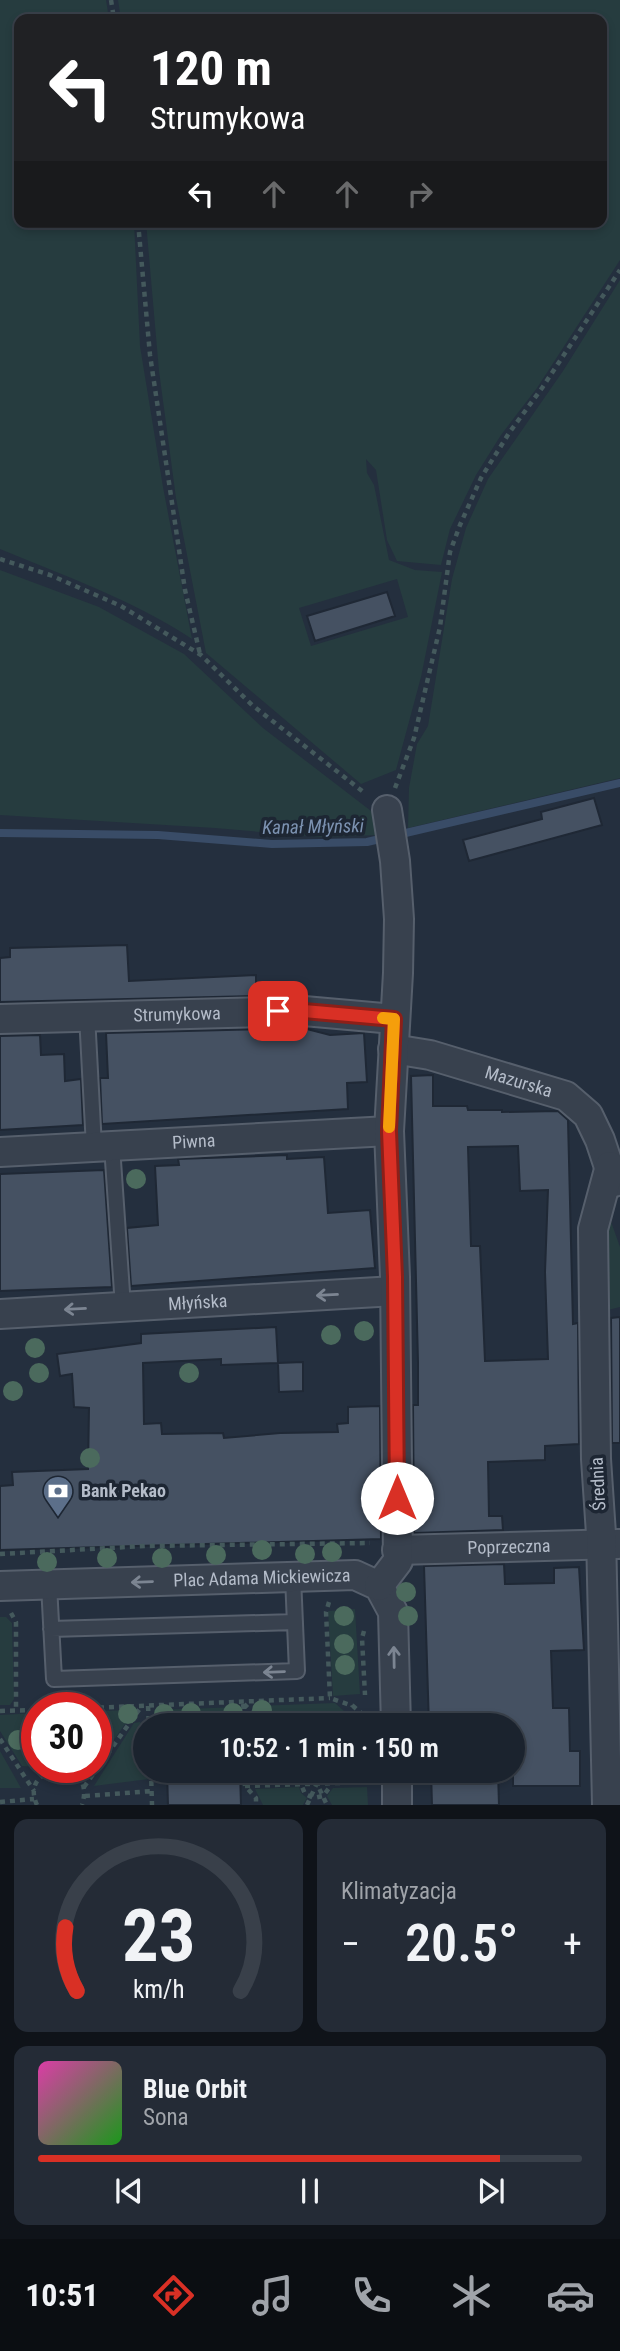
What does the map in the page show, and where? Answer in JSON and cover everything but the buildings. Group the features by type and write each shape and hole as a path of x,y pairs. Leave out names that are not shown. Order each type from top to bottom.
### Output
{"street":[{"path":"387,810 395,861 399,919 389,1131 395,1291 398,1561 379,1586 393,1612 396,1713"},
{"name":"Strumykowa","path":"0,1019 304,1011 394,1019"},
{"name":"Mazurska","path":"393,1049 430,1055 566,1096 588,1115 610,1166 620,1201"},
{"name":"Piwna","path":"0,1152 389,1131"},
{"name":"Średnia","path":"607,1805 610,1544 596,1459 593,1229 610,1166"},
{"name":"Młyńska","path":"0,1314 395,1291"},
{"name":"Poprzeczna","path":"397,1550 610,1544"},
{"name":"Plac Adama Mickiewicza","path":"0,1586 355,1575 379,1586"},
{"path":"397,1783 397,1805"}],"lane":[{"path":"87,1016 123,1307"},
{"path":"49,1585 54,1679 243,1673 297,1671 293,1577"},
{"path":"51,1629 295,1622"}],"path":[{"path":"139,228 150,355 185,590 201,655"},
{"path":"0,559 50,575 121,606 201,655 252,705 387,810 414,738 440,627 450,552 460,525 481,478 509,433 620,270"},
{"path":"330,1698 326,1612 327,1603 336,1597"},
{"path":"0,1611 11,1613 16,1622 16,1710"},
{"path":"112,1707 330,1698 353,1706 366,1717 362,1638 365,1626"},
{"path":"243,1703 244,1713"},
{"path":"243,1703 253,1713"},
{"path":"145,1706 146,1713"},
{"path":"84,1787 145,1706"},
{"path":"350,1713 353,1706"},
{"path":"0,1711 21,1710"},
{"path":"0,1739 34,1791 36,1802 0,1802"},
{"path":"34,1791 41,1776 51,1770 64,1769 75,1774 84,1787 82,1805"},
{"path":"152,1783 152,1805"},
{"path":"244,1783 256,1798 256,1805"},
{"path":"244,1786 301,1784 316,1784 330,1783 323,1796 310,1797 301,1784"},
{"path":"316,1784 327,1805"},
{"path":"307,1805 316,1784"},
{"path":"85,1796 152,1791"}],"green space":[{"path":"0,0 106,0 108,14 14,14 14,228 134,228 140,346 192,639 146,612 0,549"},
{"path":"118,0 620,0 620,260 537,388 501,435 476,475 450,529 441,565 397,561 387,540 376,470 366,459 367,473 374,485 389,560 415,570 442,572 421,677 396,770 361,784 206,653 176,498 159,371 147,228 607,228 607,14 120,14","holes":["397,579 408,617 311,646 299,608"]},
{"path":"620,280 620,778 408,828 409,788 417,744 428,726 452,579 466,528 488,479 563,371"},
{"path":"0,570 99,607 184,654 263,728 375,814 379,835 319,837 0,815"},
{"path":"609,1216 620,1247 620,1307 604,1311 605,1231"},
{"path":"355,1609 360,1694 333,1696 328,1611"},
{"path":"0,1617 6,1617 12,1623 14,1699 10,1705 0,1705"},
{"path":"335,1703 344,1711 260,1713 253,1706"},
{"path":"241,1707 242,1713 154,1713 154,1710"},
{"path":"135,1710 112,1742 112,1711"},
{"path":"21,1714 21,1764 0,1731 0,1715"},
{"path":"133,1725 133,1781 94,1786 96,1783 112,1783 112,1758"},
{"path":"0,1751 21,1788 0,1788"},
{"path":"299,1787 307,1798 303,1805 263,1805 255,1789"},
{"path":"367,1787 368,1805 332,1805 327,1796 333,1788"}],"waterway":[{"name":"Kanał Młyński","path":"0,833 158,835 272,844 367,842 620,783"}],"slow traffic":[{"path":"383,1018 394,1019 389,1127"}],"place":[{"name":"Bank Pekao","path":"58,1518"}],"route":[{"path":"278,1011 394,1019 389,1131 395,1277 397,1498"}]}
